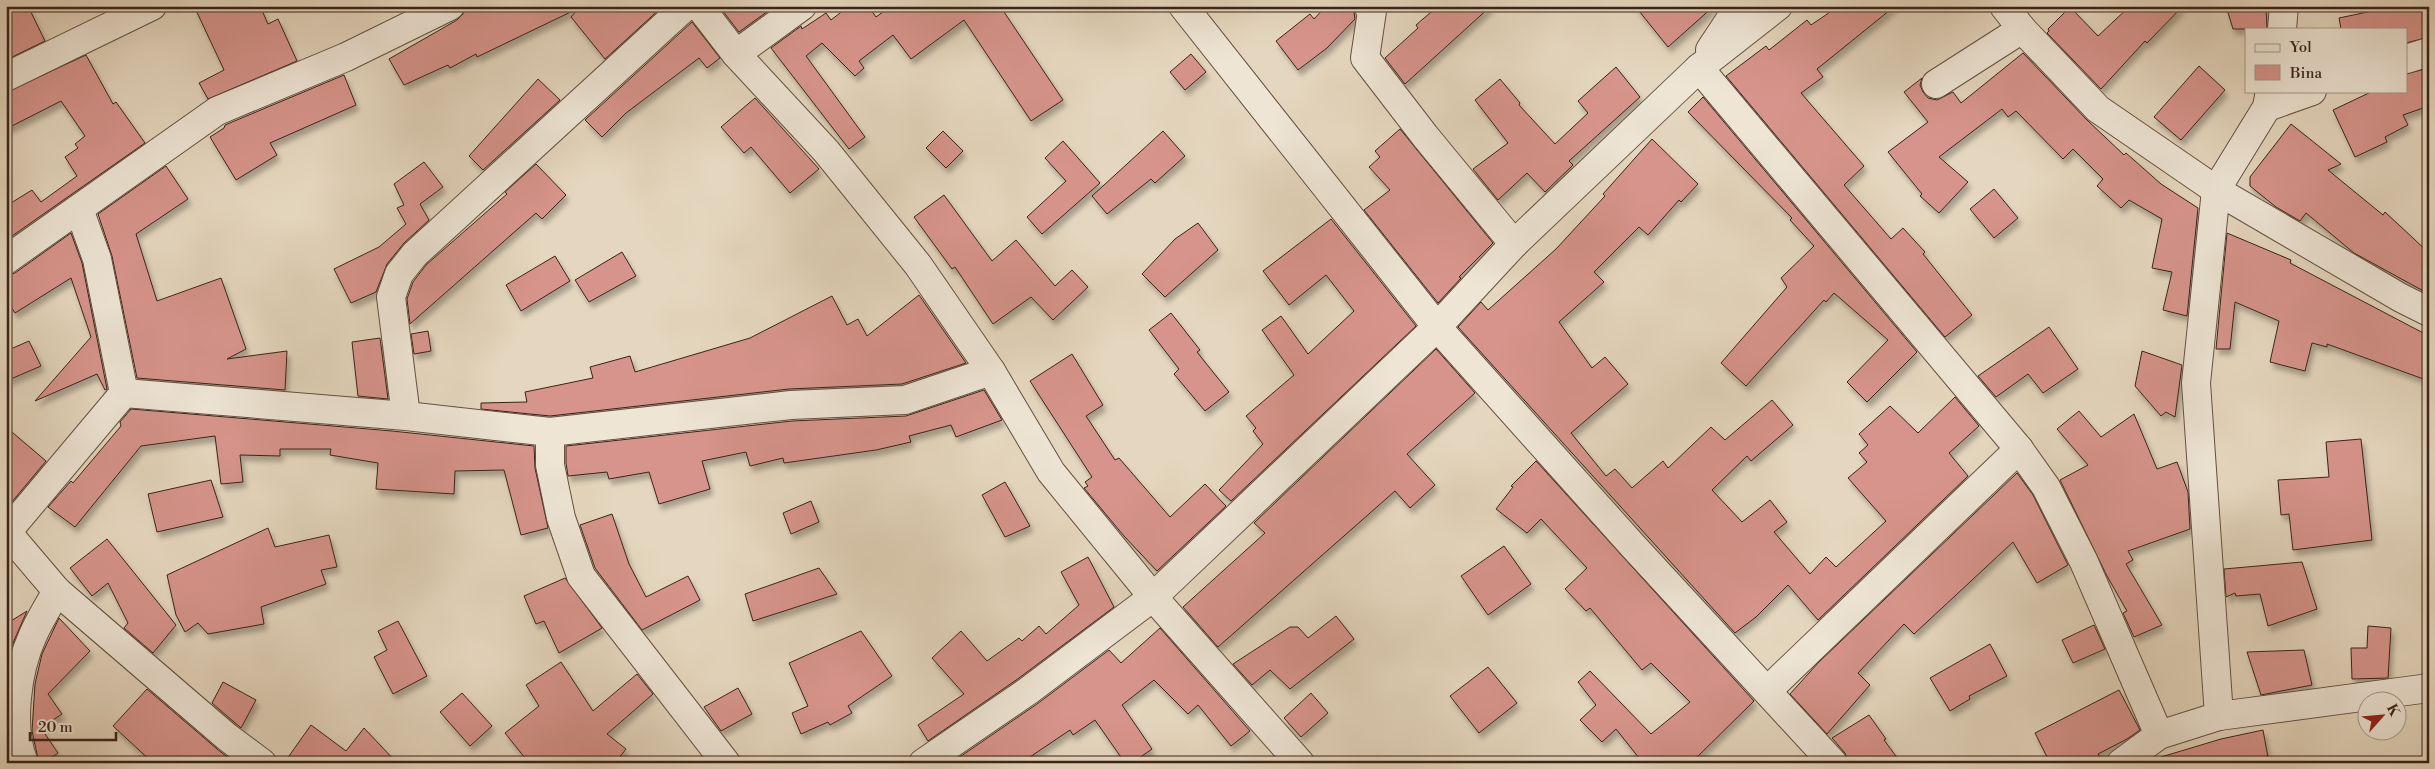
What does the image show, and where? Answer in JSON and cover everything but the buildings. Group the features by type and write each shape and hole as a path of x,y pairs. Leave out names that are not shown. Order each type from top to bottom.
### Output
{"street":[{"path":"6,77 152,6"},
{"path":"6,260 217,111 346,57 450,6"},
{"path":"406,416 391,297 399,274 415,254 686,6"},
{"path":"699,6 736,54 826,151 918,265 991,371 1050,472 1153,597 1300,763"},
{"path":"736,54 802,6"},
{"path":"1183,6 1437,328 1833,763"},
{"path":"1368,6 1372,11 1365,58 1425,136 1514,244"},
{"path":"1698,68 1740,6"},
{"path":"923,763 1028,691 1153,597 1437,328 1514,244 1698,68 1778,6"},
{"path":"2004,6 2022,29 2098,109 2216,190 2401,298 2429,312"},
{"path":"2282,28 2284,6"},
{"path":"1936,84 2022,29"},
{"path":"2408,58 2429,52"},
{"path":"1698,68 2019,449 2046,487 2084,562 2159,735"},
{"path":"2219,716 2196,383 2216,190 2268,99 2306,92"},
{"path":"79,208 97,259 124,393"},
{"path":"124,393 406,416 550,432 791,405 905,400 991,371"},
{"path":"124,393 7,531 57,590 227,737 262,763"},
{"path":"550,432 550,465 561,518 581,576 726,763"},
{"path":"1767,691 2019,449"},
{"path":"24,763 18,747 17,689 32,636 57,590"},
{"path":"2121,763 2159,735 2219,716 2429,688"}]}
